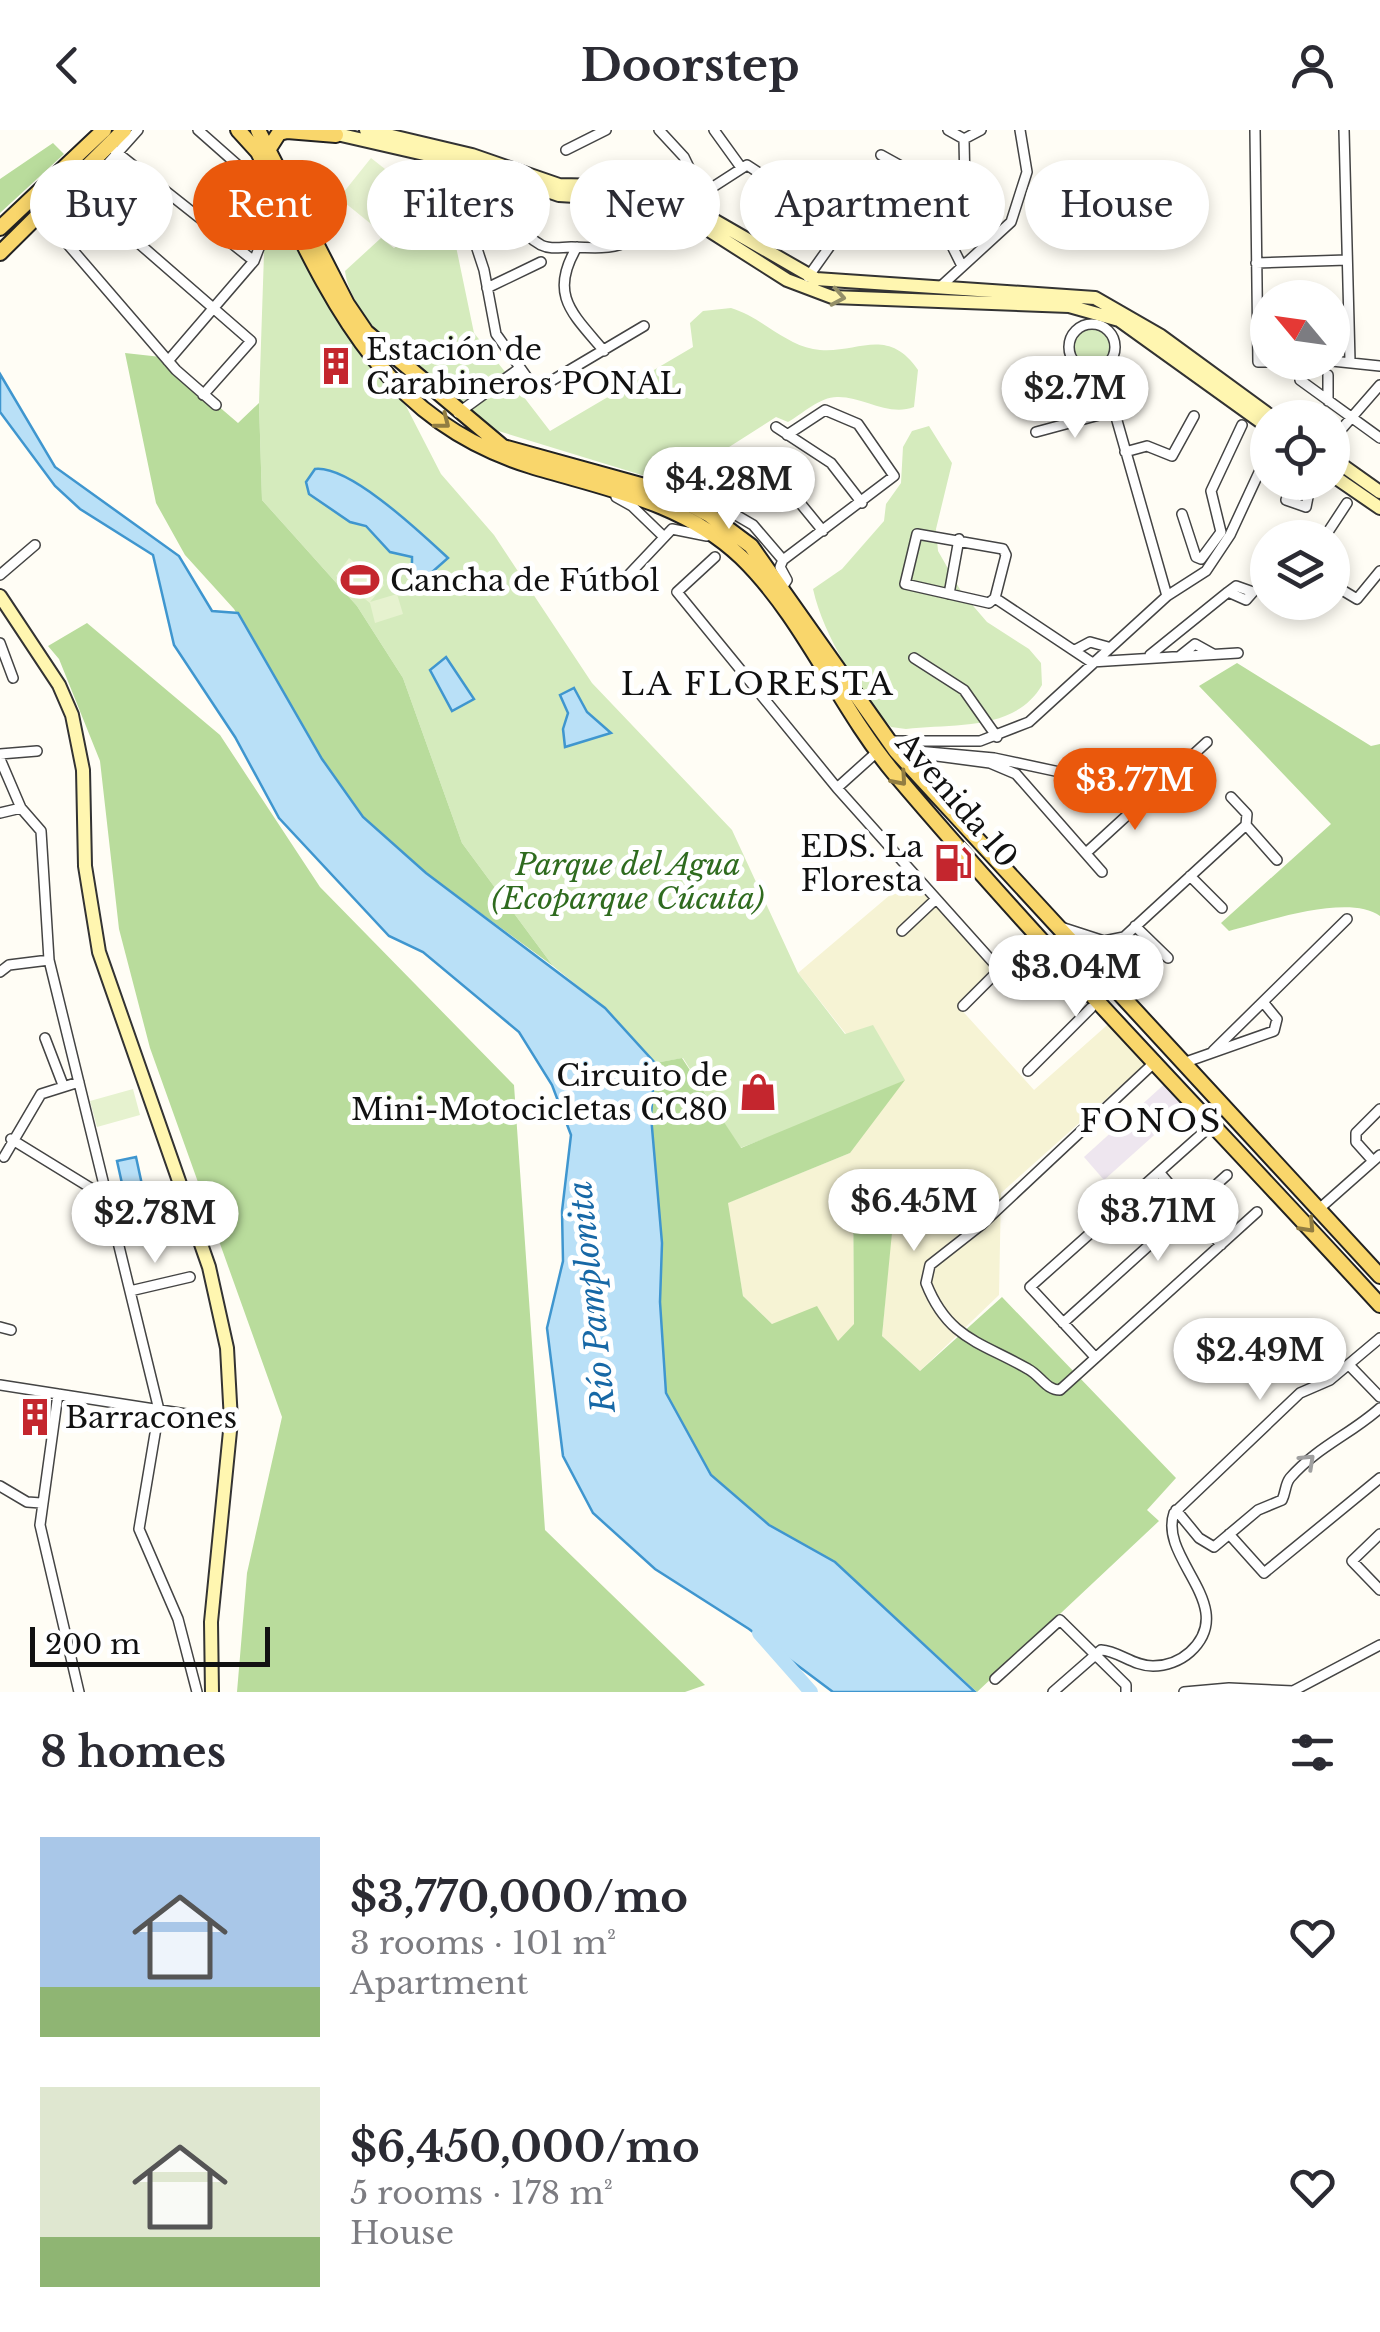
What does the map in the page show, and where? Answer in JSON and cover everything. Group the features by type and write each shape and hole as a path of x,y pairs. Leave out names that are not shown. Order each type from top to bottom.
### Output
{"main road":[{"path":"0,228 104,130"},
{"path":"104,160 124,130"},
{"name":"Avenida 10","path":"238,130 264,160"},
{"name":"Avenida 10","path":"258,130 270,146 274,160"},
{"path":"366,130 472,156 558,186 570,186"},
{"path":"270,146 286,131 329,133 472,165 570,196"},
{"path":"0,253 30,228"},
{"path":"720,229 808,277 938,291 960,298"},
{"path":"720,233 787,280 814,292 851,300 1095,298 1119,308 1250,410"},
{"name":"Avenida 10","path":"314,250 337,296 348,329 392,380 458,434 488,451 674,510 724,543 776,600 1037,932 1082,980 1094,1002 1114,1016 1156,1060 1380,1305"},
{"name":"Avenida 10","path":"337,296 366,332 458,413 503,446 647,485 686,502 751,546 783,586 893,749 1377,1267"},
{"path":"1232,394 1250,405"},
{"path":"1350,471 1380,492"},
{"path":"1350,487 1380,508"},
{"path":"0,596 59,685 77,732 85,866 99,952 209,1267 228,1348 231,1421 211,1622 212,1692"},
{"path":"1082,980 1093,964"},
{"path":"1094,1002 1110,981"}],"street":[{"path":"138,130 113,150 256,258"},
{"path":"168,361 256,258 258,183 198,130"},
{"path":"566,150 606,130"},
{"path":"659,130 685,160"},
{"path":"714,130 740,166 720,181"},
{"path":"948,130 964,139"},
{"path":"964,139 982,130"},
{"path":"938,291 961,264 1006,228 1021,201 1027,172 1020,130"},
{"path":"1255,130 1256,280"},
{"path":"1344,130 1348,280"},
{"path":"964,139 966,160"},
{"path":"881,155 890,160"},
{"path":"570,247 549,248 537,243 496,202 467,194 460,208 487,288 496,334 536,390 644,326"},
{"path":"73,250 168,361 216,405"},
{"path":"144,250 251,341 203,394"},
{"path":"576,250 562,277 563,290 577,319 604,351"},
{"path":"808,277 827,250"},
{"path":"954,250 961,264"},
{"path":"1256,263 1347,260"},
{"path":"487,288 541,262"},
{"path":"1029,394 1081,379 1098,369 1113,358 1113,336 1102,326 1086,324 1074,333 1069,348 1080,367 1098,369"},
{"path":"1350,360 1380,366"},
{"path":"458,413 520,368"},
{"path":"1098,369 1114,411 1167,596"},
{"path":"1300,380 1327,400"},
{"path":"1380,385 1350,417 1380,438"},
{"path":"783,586 787,580 780,567 783,560 894,476 858,424 825,410 787,435"},
{"path":"1036,432 1114,411"},
{"path":"1126,452 1147,446 1172,456 1194,416"},
{"path":"1226,534 1210,490 1242,425"},
{"path":"776,427 831,463 862,503"},
{"path":"732,454 787,488 823,531"},
{"path":"574,477 583,486 625,501 662,536"},
{"path":"688,488 753,525 783,560"},
{"path":"836,788 893,749 997,736 1028,722 1167,596 1206,571 1250,488"},
{"path":"1336,520 1347,504"},
{"path":"1182,514 1198,559 1226,534"},
{"path":"621,583 657,549 662,536 680,528 724,543"},
{"path":"916,534 959,540 1005,550 996,598 989,602 904,582 916,534"},
{"path":"949,594 959,540"},
{"path":"0,575 35,545"},
{"path":"715,557 677,592 836,788 999,968"},
{"path":"1350,595 1356,599 1380,571"},
{"path":"1148,657 1228,592"},
{"path":"996,598 1091,662 1238,654"},
{"path":"1075,650 1090,642 1108,647"},
{"path":"0,643 13,678"},
{"path":"914,658 964,690 997,736"},
{"path":"1086,853 1207,742"},
{"path":"893,749 922,757 990,763 1016,774 1102,872"},
{"path":"893,749 994,758 1084,777 1158,784"},
{"path":"37,751 0,756 21,808 41,831 50,960 159,1410 139,1529 178,1619 197,1692"},
{"path":"916,772 922,757"},
{"path":"1232,797 1246,814 1246,825 1277,860"},
{"path":"0,813 21,808"},
{"path":"1124,996 1116,955 1124,937 1246,825"},
{"path":"1190,876 1222,908"},
{"path":"902,931 936,899"},
{"path":"1213,1051 1347,919"},
{"path":"1056,923 1104,941 1124,937"},
{"path":"1135,926 1168,958"},
{"path":"963,1006 1037,932"},
{"path":"0,972 9,964 50,960"},
{"path":"1028,1071 1094,1002"},
{"path":"1186,1062 1274,1031 1277,1018 1263,1002"},
{"path":"44,1038 63,1085"},
{"path":"1156,1060 981,1225 930,1265 926,1274 931,1296 953,1329 1030,1370 1051,1389 1060,1390 1257,1212"},
{"path":"4,1157 41,1094 79,1082"},
{"path":"1320,1209 1377,1158 1356,1142 1356,1133 1380,1110"},
{"path":"1095,1357 1030,1288 1214,1124"},
{"path":"11,1140 108,1198"},
{"path":"1159,1172 1221,1244"},
{"path":"1063,1323 1227,1175"},
{"path":"117,1237 173,1225"},
{"path":"130,1292 190,1278"},
{"path":"0,1327 11,1330"},
{"path":"1053,1692 1096,1653 1107,1650 1131,1662 1160,1666 1182,1658 1200,1638 1205,1609 1173,1536 1176,1510 1300,1393 1350,1365 1380,1338"},
{"path":"1350,1365 1380,1398"},
{"path":"0,1386 231,1421"},
{"path":"58,1394 41,1503 43,1550 79,1692"},
{"path":"1176,1510 1199,1538 1214,1547 1258,1510 1282,1500 1286,1482 1334,1437 1350,1434 1380,1408"},
{"path":"1229,1534 1264,1573 1380,1478"},
{"path":"0,1486 27,1502 41,1503"},
{"path":"1380,1534 1352,1561 1380,1590"},
{"path":"995,1679 1060,1620 1126,1685 1126,1692"},
{"path":"1184,1692 1229,1688 1293,1691 1380,1645"}],"shaded area":[{"path":"910,878 992,968 958,1006 1034,1090 1114,1019 1151,1059 1001,1193 999,1295 920,1371 882,1336 896,1181 853,1180 854,1325 839,1342 772,1324 743,1296 727,1203 850,1153 846,1034 798,973"},
{"path":"1169,1080 1190,1103 1104,1180 1084,1157"}],"green space":[{"path":"53,143 64,154 57,160 30,160 30,185 0,213 0,179"},
{"path":"367,163 367,221 347,204 347,188"},
{"name":"Parque del Agua (Ecoparque Cúcuta)","path":"264,250 299,250 348,334 406,406 441,474 494,535 592,683 732,830 798,973 845,1034 873,1025 905,1080 821,1118 740,1148 683,1058 655,1063 605,1008 553,966 462,843 403,678 357,606 262,500 259,403"},
{"path":"368,250 457,250 474,333 506,373 455,407 373,326 350,289 345,271"},
{"path":"731,308 813,349 869,345 894,348 918,370 914,407 895,410 846,398 824,400 788,422 776,417 671,484 482,426 464,413 510,379 550,431 693,347 690,323 703,311"},
{"path":"1093,326 1108,332 1114,347 1108,362 1093,368 1078,362 1072,347 1078,332"},
{"path":"125,353 161,357 238,423 259,403 262,500 357,606 403,678 462,843 553,966 426,873 363,817 322,759 234,609 185,555 156,503"},
{"path":"929,426 952,463 936,529 938,551 962,593 987,622 1029,649 1041,663 1042,685 1016,711 999,718 906,729 891,727 855,680 825,626 813,589 842,569 884,521 886,504 901,483 903,447 912,431"},
{"name":"Cancha de Fútbol","path":"349,558 384,585 370,602 397,594 403,614 375,623 370,603 336,576"},
{"path":"87,623 220,735 320,887 514,1085 545,1530 705,1685 685,1692 237,1692 247,1573 282,1417 150,1048 119,929 100,761 59,659 48,646"},
{"path":"1237,663 1371,746 1380,744 1380,916 1348,907 1284,916 1229,931 1221,923 1331,824 1199,686"},
{"path":"682,1058 741,1148 905,1080 850,1153 728,1203 743,1296 772,1324 817,1306 838,1341 854,1324 853,1179 897,1181 882,1336 920,1371 1002,1297 1176,1478 1147,1510 1159,1521 977,1692 835,1562 769,1525 711,1475 666,1393 660,1302 662,1243 651,1116 655,1063"},
{"path":"133,1089 140,1115 97,1127 90,1101"}],"water":[{"path":"0,374 55,467 179,556 212,611 238,613 322,759 363,817 426,873 605,1008 655,1063 651,1116 662,1243 660,1302 666,1393 711,1475 769,1525 835,1562 975,1692 833,1692 749,1629 655,1569 593,1513 563,1456 547,1328 563,1261 562,1211 571,1135 552,1085 519,1032 423,952 389,936 279,818 235,737 174,645 153,555 80,509 55,486 0,412"},
{"path":"315,469 330,471 366,489 448,558 422,581 412,573 412,557 390,552 366,526 350,522 309,494 306,482"},
{"path":"446,657 474,699 452,711 430,670"},
{"path":"574,688 587,712 611,733 565,747 563,729 568,713 560,695"},
{"path":"136,1157 144,1194 125,1197 117,1161"}],"waterway":[{"name":"Río Pamplonita","path":"759,1633 811,1692"}],"place":[{"name":"Estación de Carabineros PONAL","path":"336,366"},
{"name":"Cancha de Fútbol","path":"360,580"},
{"name":"EDS. La Floresta","path":"953,863"},
{"name":"Circuito de Mini-Motocicletas CC80","path":"758,1092"},
{"name":"Barracones","path":"35,1417"}],"district":[{"name":"LA FLORESTA","path":"758,684"},
{"name":"FONOS","path":"1151,1121"}]}
